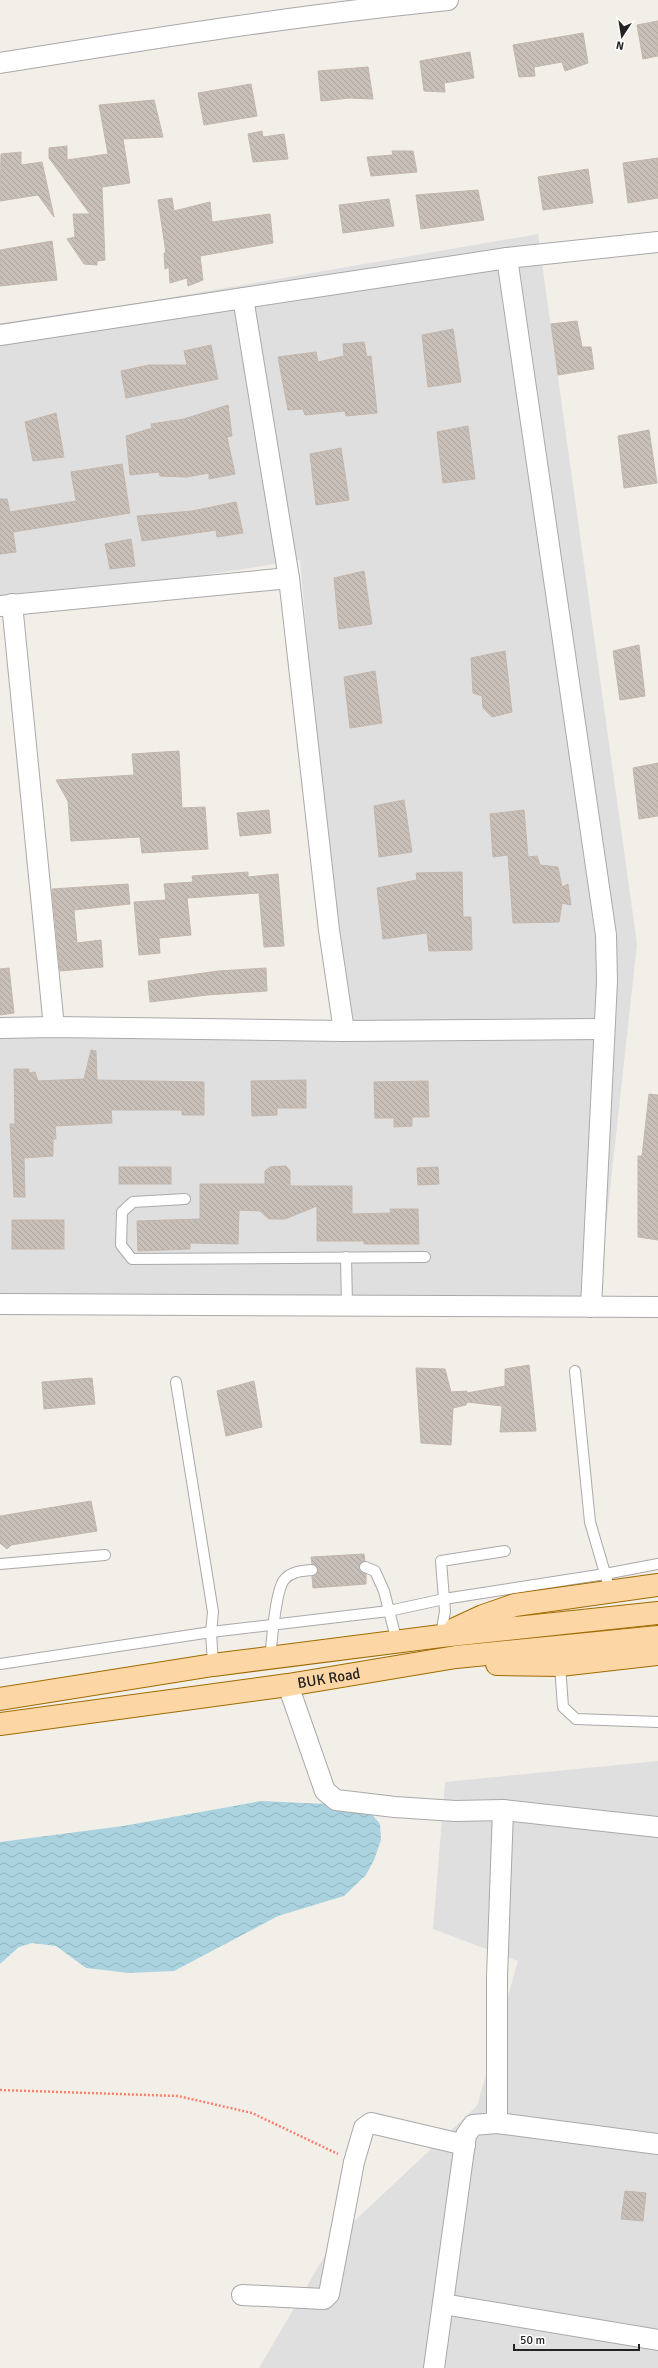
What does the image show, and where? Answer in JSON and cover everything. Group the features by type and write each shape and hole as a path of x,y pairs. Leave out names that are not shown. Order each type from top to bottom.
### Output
{"main road":[{"path":"441,1636 482,1616 515,1605 608,1583 658,1585"},
{"name":"BUK Road","path":"0,1699 212,1664 270,1659 441,1636 658,1613"},
{"name":"BUK Road","path":"0,1724 288,1685 456,1657 658,1636"},
{"path":"456,1657 498,1664 560,1665 658,1654"}],"street":[{"path":"0,63 152,38 448,0"},
{"path":"0,335 506,258 658,242"},
{"path":"506,258 606,936 607,981 603,1029 591,1307"},
{"path":"243,298 289,578 329,930 344,1031"},
{"path":"54,1027 6,605 289,578"},
{"path":"0,1028 54,1027 344,1031 603,1029"},
{"path":"0,1304 591,1307 658,1306"},
{"path":"288,1685 325,1791 332,1798 395,1807 455,1811 503,1810 658,1827"},
{"path":"497,2123 497,1977 503,1810"},
{"path":"242,2295 324,2299 329,2294 354,2162 364,2128 371,2123 465,2145"},
{"path":"434,2368 466,2135 473,2126 497,2123 658,2144"},
{"path":"443,2304 658,2340"}],"lane":[{"path":"185,1199 133,1202 122,1212 121,1245 132,1259 425,1257"},
{"path":"346,1257 348,1306"},
{"path":"575,1371 590,1522 608,1583"},
{"path":"176,1382 213,1612 211,1632 212,1664"},
{"path":"441,1636 445,1611 442,1561 505,1551"},
{"path":"0,1564 105,1555"},
{"path":"0,1664 211,1632 389,1611 444,1599 608,1583 658,1564"},
{"path":"365,1567 375,1571 389,1611 397,1642"},
{"path":"270,1659 278,1597 284,1580 296,1571 312,1570"},
{"path":"560,1665 563,1707 576,1718 658,1722"}],"path":[{"path":"0,2090 178,2096 252,2113 297,2132 354,2162"}],"shaded area":[{"path":"538,234 637,944 598,1299 0,1298 0,1022 341,1022 300,560 0,607 0,327"},
{"path":"658,1761 658,2368 259,2368 334,2240 477,2106 518,1961 433,1929 445,1782"}],"water":[{"path":"261,1801 326,1804 370,1812 380,1824 381,1840 374,1860 366,1875 344,1896 278,1916 174,1971 129,1973 86,1968 56,1946 32,1943 19,1947 0,1964 0,1842 123,1826"}],"building":[{"path":"658,21 658,56 643,59 637,25"},
{"path":"583,33 588,63 565,71 562,62 534,67 535,76 519,77 513,45"},
{"path":"470,52 474,78 444,83 445,92 424,91 420,61"},
{"path":"368,67 373,99 350,98 321,101 318,71"},
{"path":"251,84 257,116 204,125 198,93"},
{"path":"154,100 163,137 123,139 130,183 102,187 105,260 97,261 97,265 84,264 67,239 75,237 73,214 90,214 49,158 49,148 67,146 67,160 108,154 99,105"},
{"path":"262,131 263,137 284,134 288,159 253,162 248,134"},
{"path":"392,151 413,151 417,172 371,176 367,157 393,155"},
{"path":"21,152 21,165 42,162 54,217 38,195 0,201 1,154"},
{"path":"658,158 658,198 628,203 623,163"},
{"path":"588,169 593,203 543,210 538,177"},
{"path":"478,190 484,220 421,229 416,195"},
{"path":"172,198 174,211 210,202 212,222 270,214 273,243 200,256 203,280 188,286 187,278 170,283 169,267 165,269 164,253 166,253 158,200"},
{"path":"389,199 394,226 343,233 339,205"},
{"path":"52,241 57,280 0,286 0,250"},
{"path":"577,321 582,347 591,347 594,369 558,375 551,324"},
{"path":"453,329 461,382 428,387 422,335"},
{"path":"364,342 367,357 371,356 377,413 346,416 345,411 305,415 303,409 288,410 278,357 316,352 318,362 344,356 343,344"},
{"path":"211,345 218,379 126,398 121,371 149,365 187,365 184,351"},
{"path":"228,405 232,436 227,437 235,474 209,479 209,473 187,477 160,476 159,472 130,475 126,436 152,428 151,424 184,419"},
{"path":"56,413 64,457 33,461 25,422"},
{"path":"468,426 475,479 443,483 437,432"},
{"path":"649,430 657,483 624,488 618,436"},
{"path":"341,448 349,500 316,505 310,454"},
{"path":"122,464 130,513 13,532 16,552 0,554 0,499 7,499 10,512 76,501 71,472"},
{"path":"236,502 243,533 217,537 216,530 142,541 137,516 192,511"},
{"path":"131,539 135,566 110,569 105,544"},
{"path":"364,571 372,624 339,629 334,578"},
{"path":"639,645 645,696 620,700 613,651"},
{"path":"505,651 512,712 492,717 483,708 482,696 473,693 471,658"},
{"path":"375,671 382,723 350,728 344,677"},
{"path":"179,751 182,808 205,807 208,849 142,853 140,837 71,841 68,801 56,780 134,775 132,754"},
{"path":"658,763 658,816 639,819 633,768"},
{"path":"404,800 412,852 379,857 374,806"},
{"path":"269,810 271,833 240,836 237,813"},
{"path":"524,810 528,857 537,856 540,865 558,867 562,887 568,884 571,905 562,903 559,922 513,923 508,855 493,857 490,814"},
{"path":"248,872 248,877 278,874 284,946 264,947 259,893 187,898 191,935 159,938 160,953 139,955 134,902 166,900 164,884 193,882 192,876"},
{"path":"462,872 463,917 471,917 472,950 429,951 427,933 383,939 377,888 417,880 416,873"},
{"path":"128,884 130,904 74,910 77,943 101,940 103,967 60,971 52,889"},
{"path":"9,968 14,1013 0,1015 0,969"},
{"path":"266,968 267,991 207,995 150,1002 148,981 218,971"},
{"path":"91,1050 96,1051 97,1080 204,1082 204,1115 182,1115 182,1110 111,1110 112,1123 55,1126 56,1139 53,1139 53,1156 24,1158 25,1197 14,1197 10,1124 15,1124 14,1069 29,1069 29,1073 35,1072 38,1081 84,1079"},
{"path":"306,1080 306,1108 277,1108 277,1115 252,1116 251,1081"},
{"path":"428,1081 429,1117 412,1117 412,1126 394,1127 394,1118 375,1118 374,1082"},
{"path":"649,1094 658,1095 658,1240 638,1237 638,1156 642,1156"},
{"path":"286,1166 290,1171 290,1186 352,1186 352,1214 391,1213 390,1209 418,1209 419,1244 364,1244 364,1241 317,1241 317,1206 285,1219 269,1219 260,1211 239,1210 238,1244 190,1243 190,1249 138,1251 137,1221 200,1219 200,1184 265,1184 265,1171 270,1167"},
{"path":"119,1167 171,1167 171,1184 119,1184"},
{"path":"438,1167 439,1184 418,1185 417,1168"},
{"path":"12,1220 64,1220 64,1249 12,1249"},
{"path":"529,1365 536,1431 500,1432 502,1406 467,1402 466,1405 453,1408 451,1445 421,1443 416,1368 445,1369 451,1392 467,1391 467,1393 505,1386 505,1369"},
{"path":"92,1378 95,1404 44,1409 42,1382"},
{"path":"254,1381 262,1427 226,1436 217,1391"},
{"path":"91,1501 97,1531 11,1545 7,1549 0,1543 0,1516"},
{"path":"364,1554 365,1561 361,1562 359,1568 366,1574 366,1584 313,1588 312,1576 316,1575 318,1570 317,1566 312,1564 311,1557"},
{"path":"625,2191 646,2193 643,2221 621,2219"}]}
